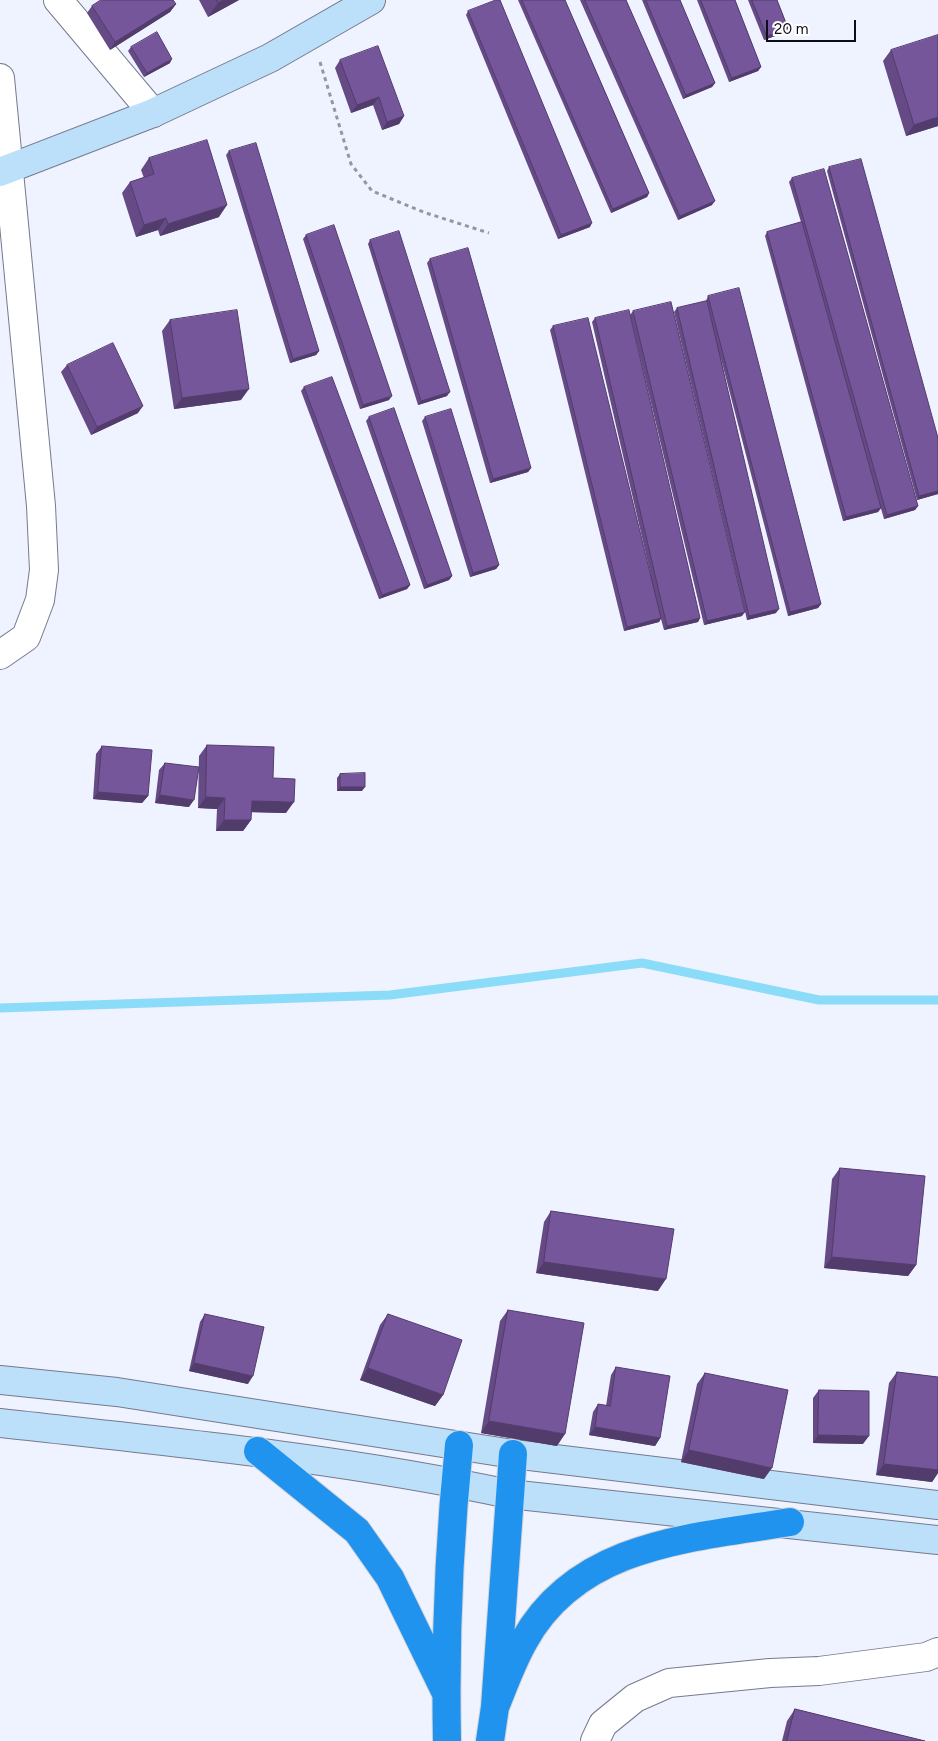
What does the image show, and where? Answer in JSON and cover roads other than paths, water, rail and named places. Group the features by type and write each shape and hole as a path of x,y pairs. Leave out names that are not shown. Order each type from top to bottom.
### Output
{"highway":[{"path":"447,1741 446,1692 455,1482 459,1445"},
{"path":"258,1451 357,1531 390,1578 446,1692"},
{"path":"490,1741 512,1454"},
{"path":"494,1707 524,1640 549,1606 580,1578 622,1556 672,1541 790,1522"}],"main road":[{"path":"5,170 153,114 270,58 371,0"},
{"path":"0,1380 117,1392 512,1454 938,1505"},
{"path":"0,1423 258,1451 455,1482 509,1494 790,1522 938,1540"}],"street":[{"path":"58,0 153,114"},
{"path":"0,78 5,170 41,506 44,570 40,600 26,637 0,655"},
{"path":"595,1741 603,1724 635,1698 669,1682 770,1673 819,1671 926,1656 938,1652"}],"waterway":[{"path":"0,1008 390,995 642,963 819,1000 938,1000"}]}
